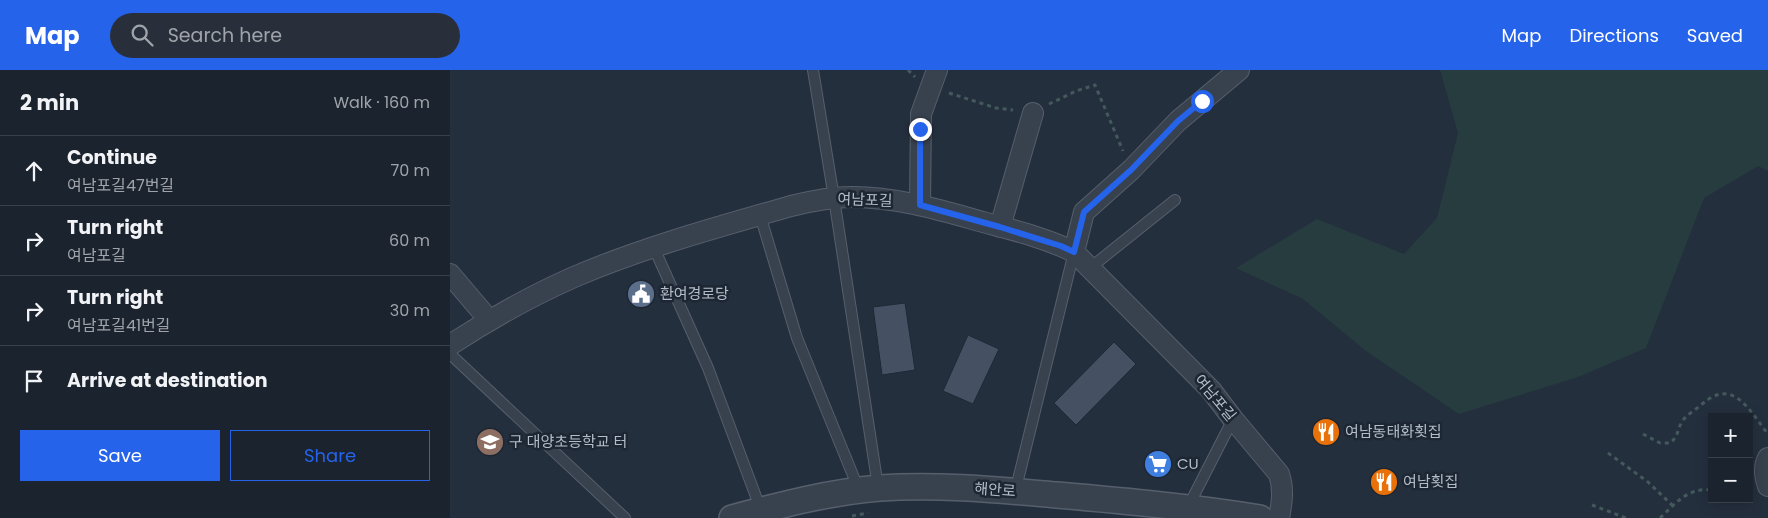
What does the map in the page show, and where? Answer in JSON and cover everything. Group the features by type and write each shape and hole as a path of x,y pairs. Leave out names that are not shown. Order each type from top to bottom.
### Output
{"street":[{"path":"920,205 922,114 936,70"},
{"path":"1074,252 1084,212 1131,170 1178,121 1239,70"},
{"path":"1000,227 1033,113"},
{"name":"여남포길","path":"450,345 489,320 547,289 575,277 654,248 760,215 791,206 834,198 867,198 920,205 1000,227 1061,246 1074,252 1211,390 1233,420 1279,474 1283,496 1279,518"},
{"path":"450,274 489,320"},
{"path":"1768,458 1765,463 1764,475 1768,486"},
{"name":"해안로","path":"732,518 832,495 871,497 935,487 1188,507 1260,518"}],"lane":[{"path":"813,70 834,198 871,497"},
{"path":"1090,268 1175,200"},
{"path":"760,215 797,338 871,497"},
{"path":"654,248 708,368 762,511"},
{"path":"1015,492 1074,252"},
{"path":"450,354 625,518"},
{"path":"1188,507 1233,420"}],"path":[{"path":"1643,434 1660,442 1670,443 1676,438 1683,420 1707,399 1717,394 1726,393 1735,396 1743,403 1768,434"},
{"path":"1608,453 1648,482 1673,506"},
{"path":"1660,518 1686,494 1696,489 1708,490"},
{"path":"845,517 871,497"},
{"path":"1592,505 1626,518"}],"green space":[{"path":"1440,70 1768,70 1768,171 1758,166 1704,198 1646,348 1578,377 1459,414 1366,351 1303,299 1236,268 1317,219 1404,254 1437,218 1458,133"}],"building":[{"path":"905,303 915,370 882,375 873,307"},
{"path":"968,335 999,349 973,404 943,391"},
{"path":"1114,342 1136,364 1076,425 1054,403"}],"place":[{"name":"환여경로당","path":"641,294"},
{"name":"여남동태화횟집","path":"1326,432"},
{"name":"구 대양초등학교 터","path":"490,442"},
{"name":"CU","path":"1158,464"},
{"name":"여남횟집","path":"1384,482"}],"route":[{"path":"920,129 920,205 1000,227 1061,246 1074,252 1084,212 1131,170 1178,121 1202,101"}]}
